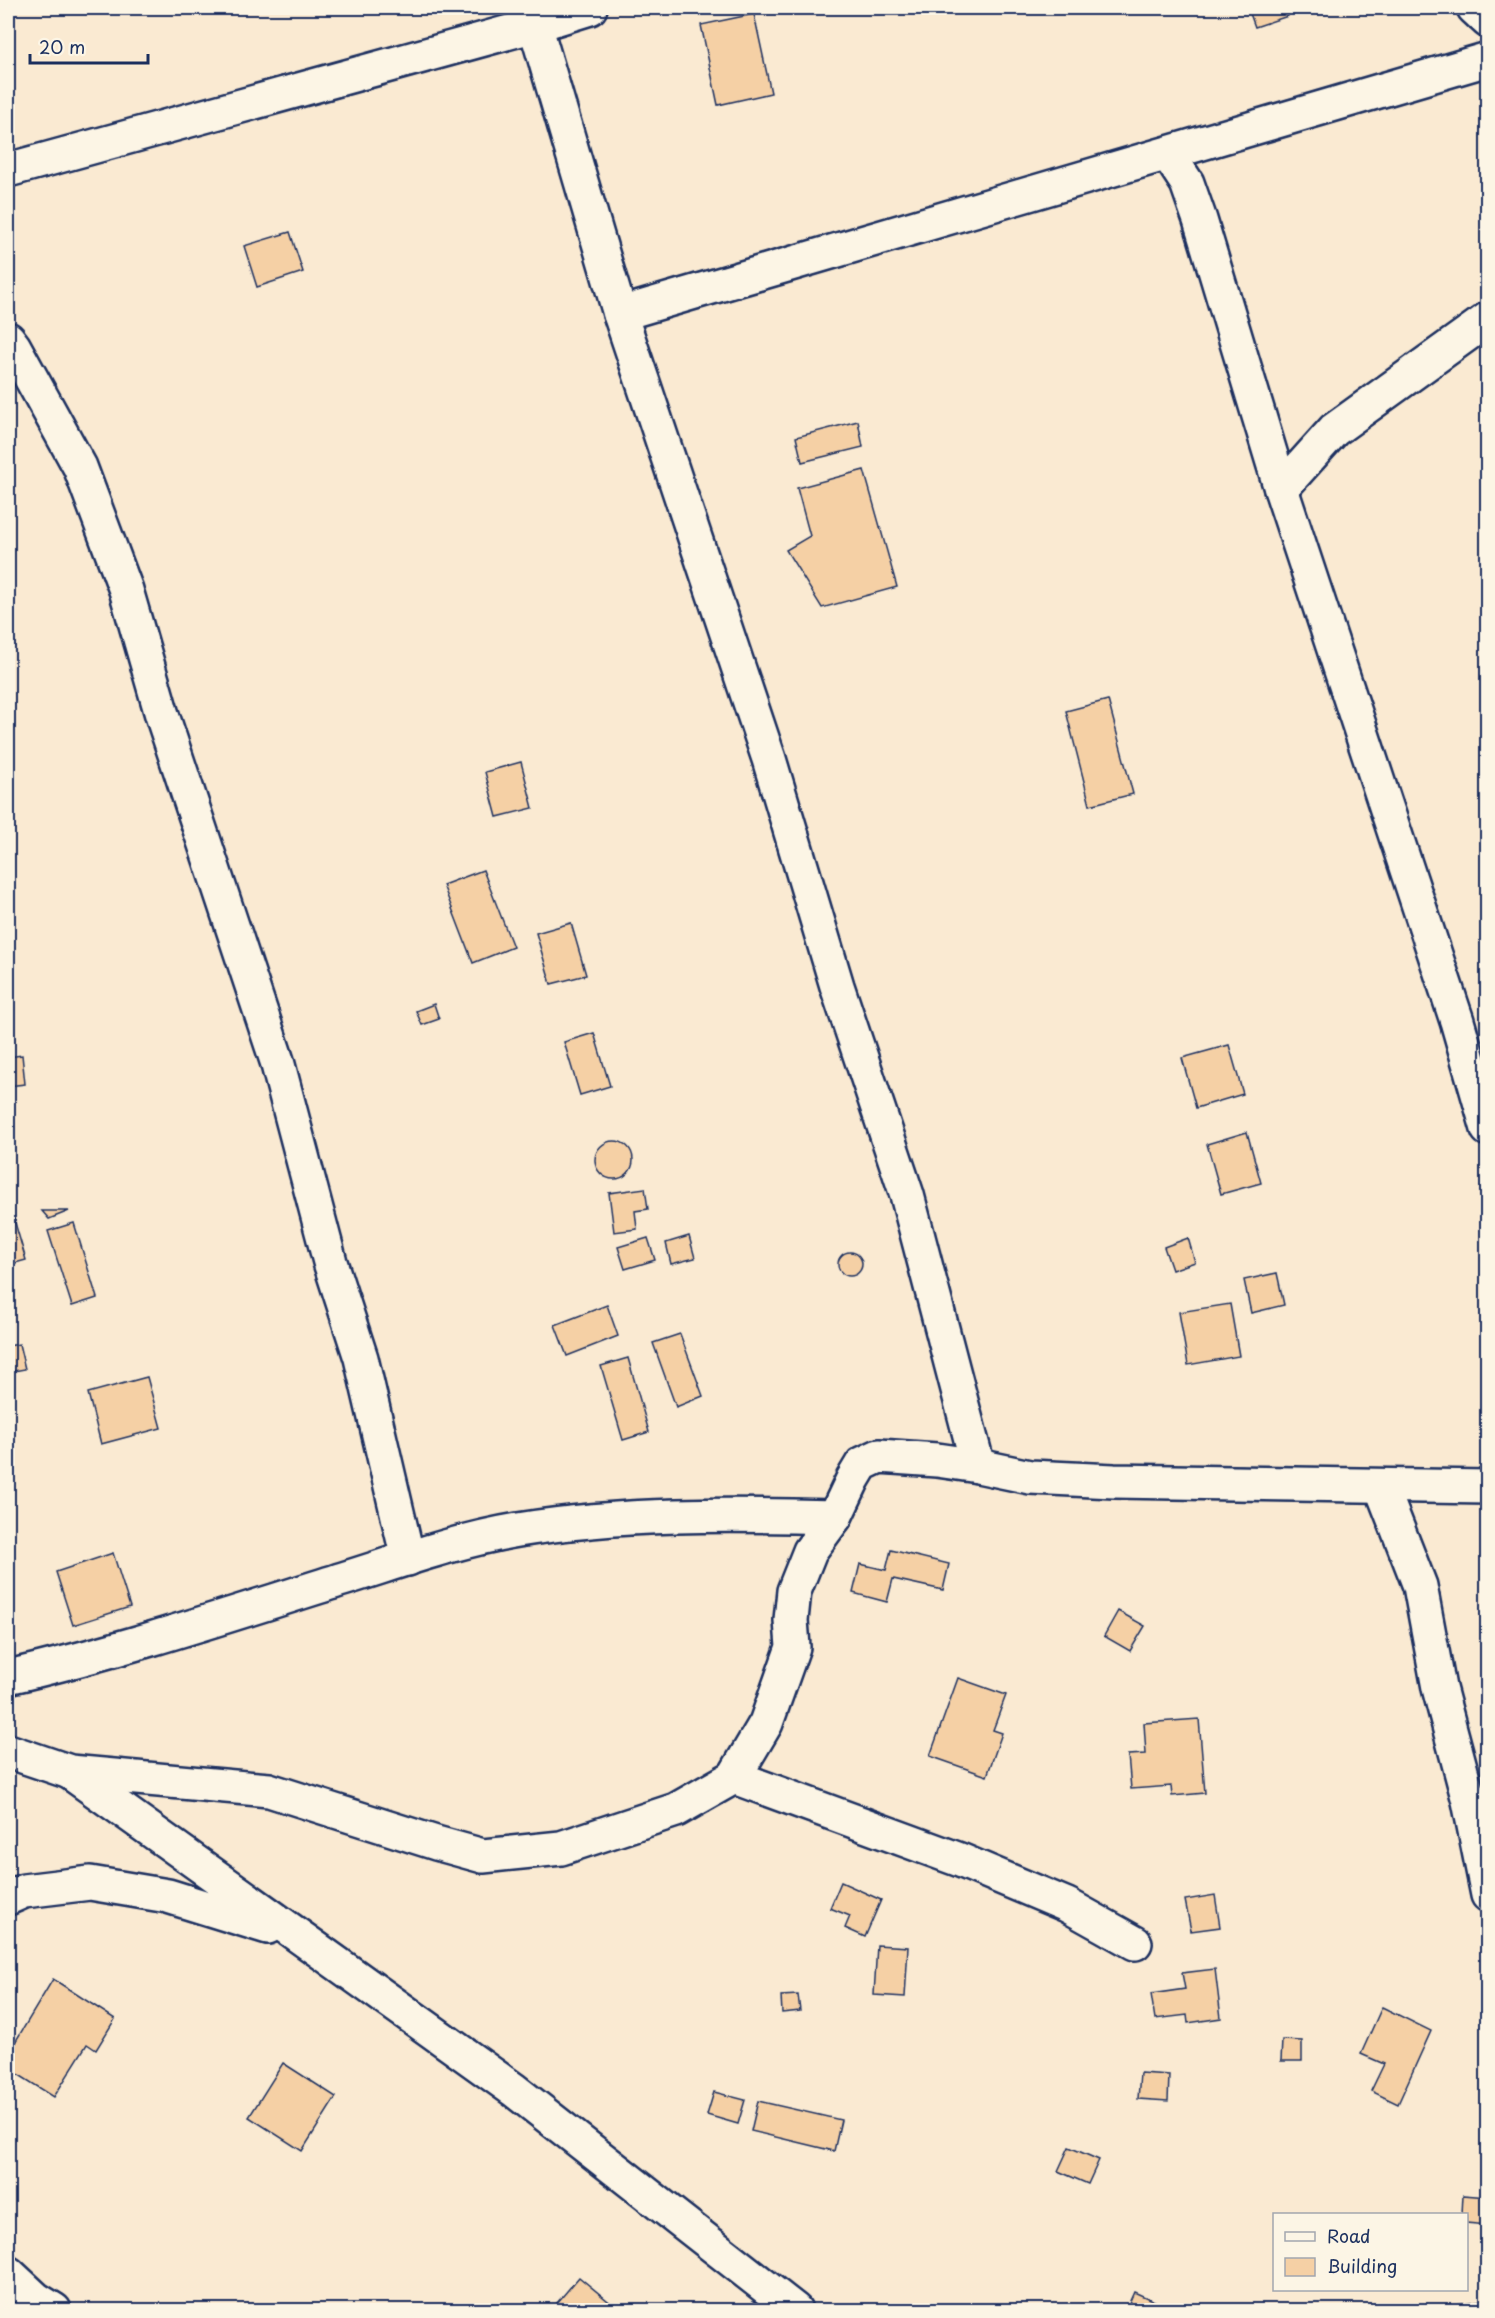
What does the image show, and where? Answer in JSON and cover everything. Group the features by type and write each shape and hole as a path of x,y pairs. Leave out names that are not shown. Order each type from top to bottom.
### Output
{"street":[{"path":"8,170 590,8"},
{"path":"1474,8 1488,21"},
{"path":"535,25 620,314 769,759 837,986 907,1195 978,1466"},
{"path":"620,314 1488,59"},
{"path":"1168,154 1187,183 1197,211 1281,489 1457,1022 1488,1129"},
{"path":"1281,489 1334,430 1488,319"},
{"path":"8,339 37,386 80,467 126,591 162,715 277,1061 330,1262 361,1358 408,1559"},
{"path":"8,1751 70,1772 269,1791 483,1856 561,1848 676,1810 734,1777 766,1723 793,1647 791,1620 794,1591 810,1551 835,1516 862,1464 879,1456 937,1460 1030,1477 1114,1481 1488,1487"},
{"path":"1381,1486 1420,1586 1439,1688 1469,1801 1488,1895"},
{"path":"8,1677 231,1614 460,1543 518,1530 637,1517 748,1514 835,1516"},
{"path":"70,1772 514,2090 795,2310"},
{"path":"734,1777 960,1860 1067,1905 1135,1943"},
{"path":"8,1898 24,1891 90,1883 168,1896 296,1936"},
{"path":"8,2273 36,2299 54,2310"}],"building":[{"path":"1248,8 1285,8 1288,16 1255,27"},
{"path":"754,14 771,93 718,105 701,25"},
{"path":"290,232 303,272 257,287 244,246"},
{"path":"858,421 863,447 802,462 796,437"},
{"path":"864,470 897,587 822,608 786,550 810,536 797,488"},
{"path":"1108,700 1133,794 1090,805 1066,711"},
{"path":"521,762 533,808 497,817 485,772"},
{"path":"483,870 513,947 473,963 443,885"},
{"path":"571,923 586,975 551,984 536,933"},
{"path":"434,1004 439,1019 422,1025 416,1011"},
{"path":"594,1033 610,1086 580,1095 564,1042"},
{"path":"1229,1045 1243,1094 1196,1108 1182,1058"},
{"path":"22,1055 25,1084 8,1086 8,1057"},
{"path":"1247,1132 1261,1183 1221,1194 1207,1144"},
{"path":"614,1141 627,1147 633,1160 627,1173 614,1179 601,1173 595,1160 601,1147"},
{"path":"645,1188 648,1209 635,1211 637,1229 614,1232 609,1193"},
{"path":"42,1211 69,1211 49,1219"},
{"path":"13,1216 26,1260 8,1265 8,1217"},
{"path":"74,1223 97,1298 72,1306 48,1231"},
{"path":"689,1236 695,1258 671,1264 666,1243"},
{"path":"648,1238 655,1260 625,1269 618,1247"},
{"path":"1188,1238 1195,1262 1172,1270 1164,1247"},
{"path":"850,1252 855,1253 861,1259 861,1269 855,1275 850,1276 845,1275 839,1269 838,1264 839,1259 845,1253"},
{"path":"1277,1273 1284,1305 1251,1313 1244,1280"},
{"path":"1230,1304 1239,1356 1188,1365 1179,1312"},
{"path":"607,1305 618,1336 567,1356 555,1325"},
{"path":"680,1334 703,1396 676,1407 653,1343"},
{"path":"19,1344 25,1369 8,1372 8,1346"},
{"path":"628,1358 649,1432 623,1440 601,1366"},
{"path":"147,1377 161,1428 101,1444 88,1393"},
{"path":"891,1550 949,1564 943,1590 893,1579 887,1602 853,1593 860,1564 886,1570"},
{"path":"113,1553 130,1607 73,1625 56,1572"},
{"path":"1118,1611 1145,1626 1130,1651 1104,1636"},
{"path":"958,1678 1006,1695 993,1730 1002,1733 987,1776 930,1756"},
{"path":"1199,1719 1205,1793 1172,1796 1171,1786 1131,1789 1128,1755 1146,1754 1144,1723"},
{"path":"841,1882 881,1900 865,1937 845,1928 850,1916 830,1908"},
{"path":"1215,1895 1220,1927 1191,1931 1185,1900"},
{"path":"877,1945 908,1947 905,1997 874,1995"},
{"path":"1215,1969 1221,2018 1188,2023 1187,2015 1155,2019 1151,1994 1185,1989 1182,1973"},
{"path":"53,1979 115,2019 96,2050 87,2044 54,2097 8,2068 8,2054"},
{"path":"798,1995 800,2011 782,2013 781,1996"},
{"path":"1382,2007 1431,2031 1398,2104 1371,2091 1384,2064 1361,2054"},
{"path":"1282,2040 1302,2041 1302,2061 1281,2061"},
{"path":"283,2063 336,2097 302,2151 249,2117"},
{"path":"1140,2073 1169,2075 1168,2101 1138,2099"},
{"path":"714,2092 745,2100 738,2124 707,2115"},
{"path":"758,2101 841,2120 834,2151 751,2131"},
{"path":"1069,2147 1099,2160 1088,2184 1058,2171"},
{"path":"1463,2195 1488,2197 1488,2225 1468,2223 1468,2213 1462,2213"},
{"path":"579,2277 619,2310 551,2310"},
{"path":"1134,2292 1161,2304 1157,2310 1146,2310 1129,2303"},
{"path":"1479,2301 1481,2310 1424,2310 1423,2308"}]}
